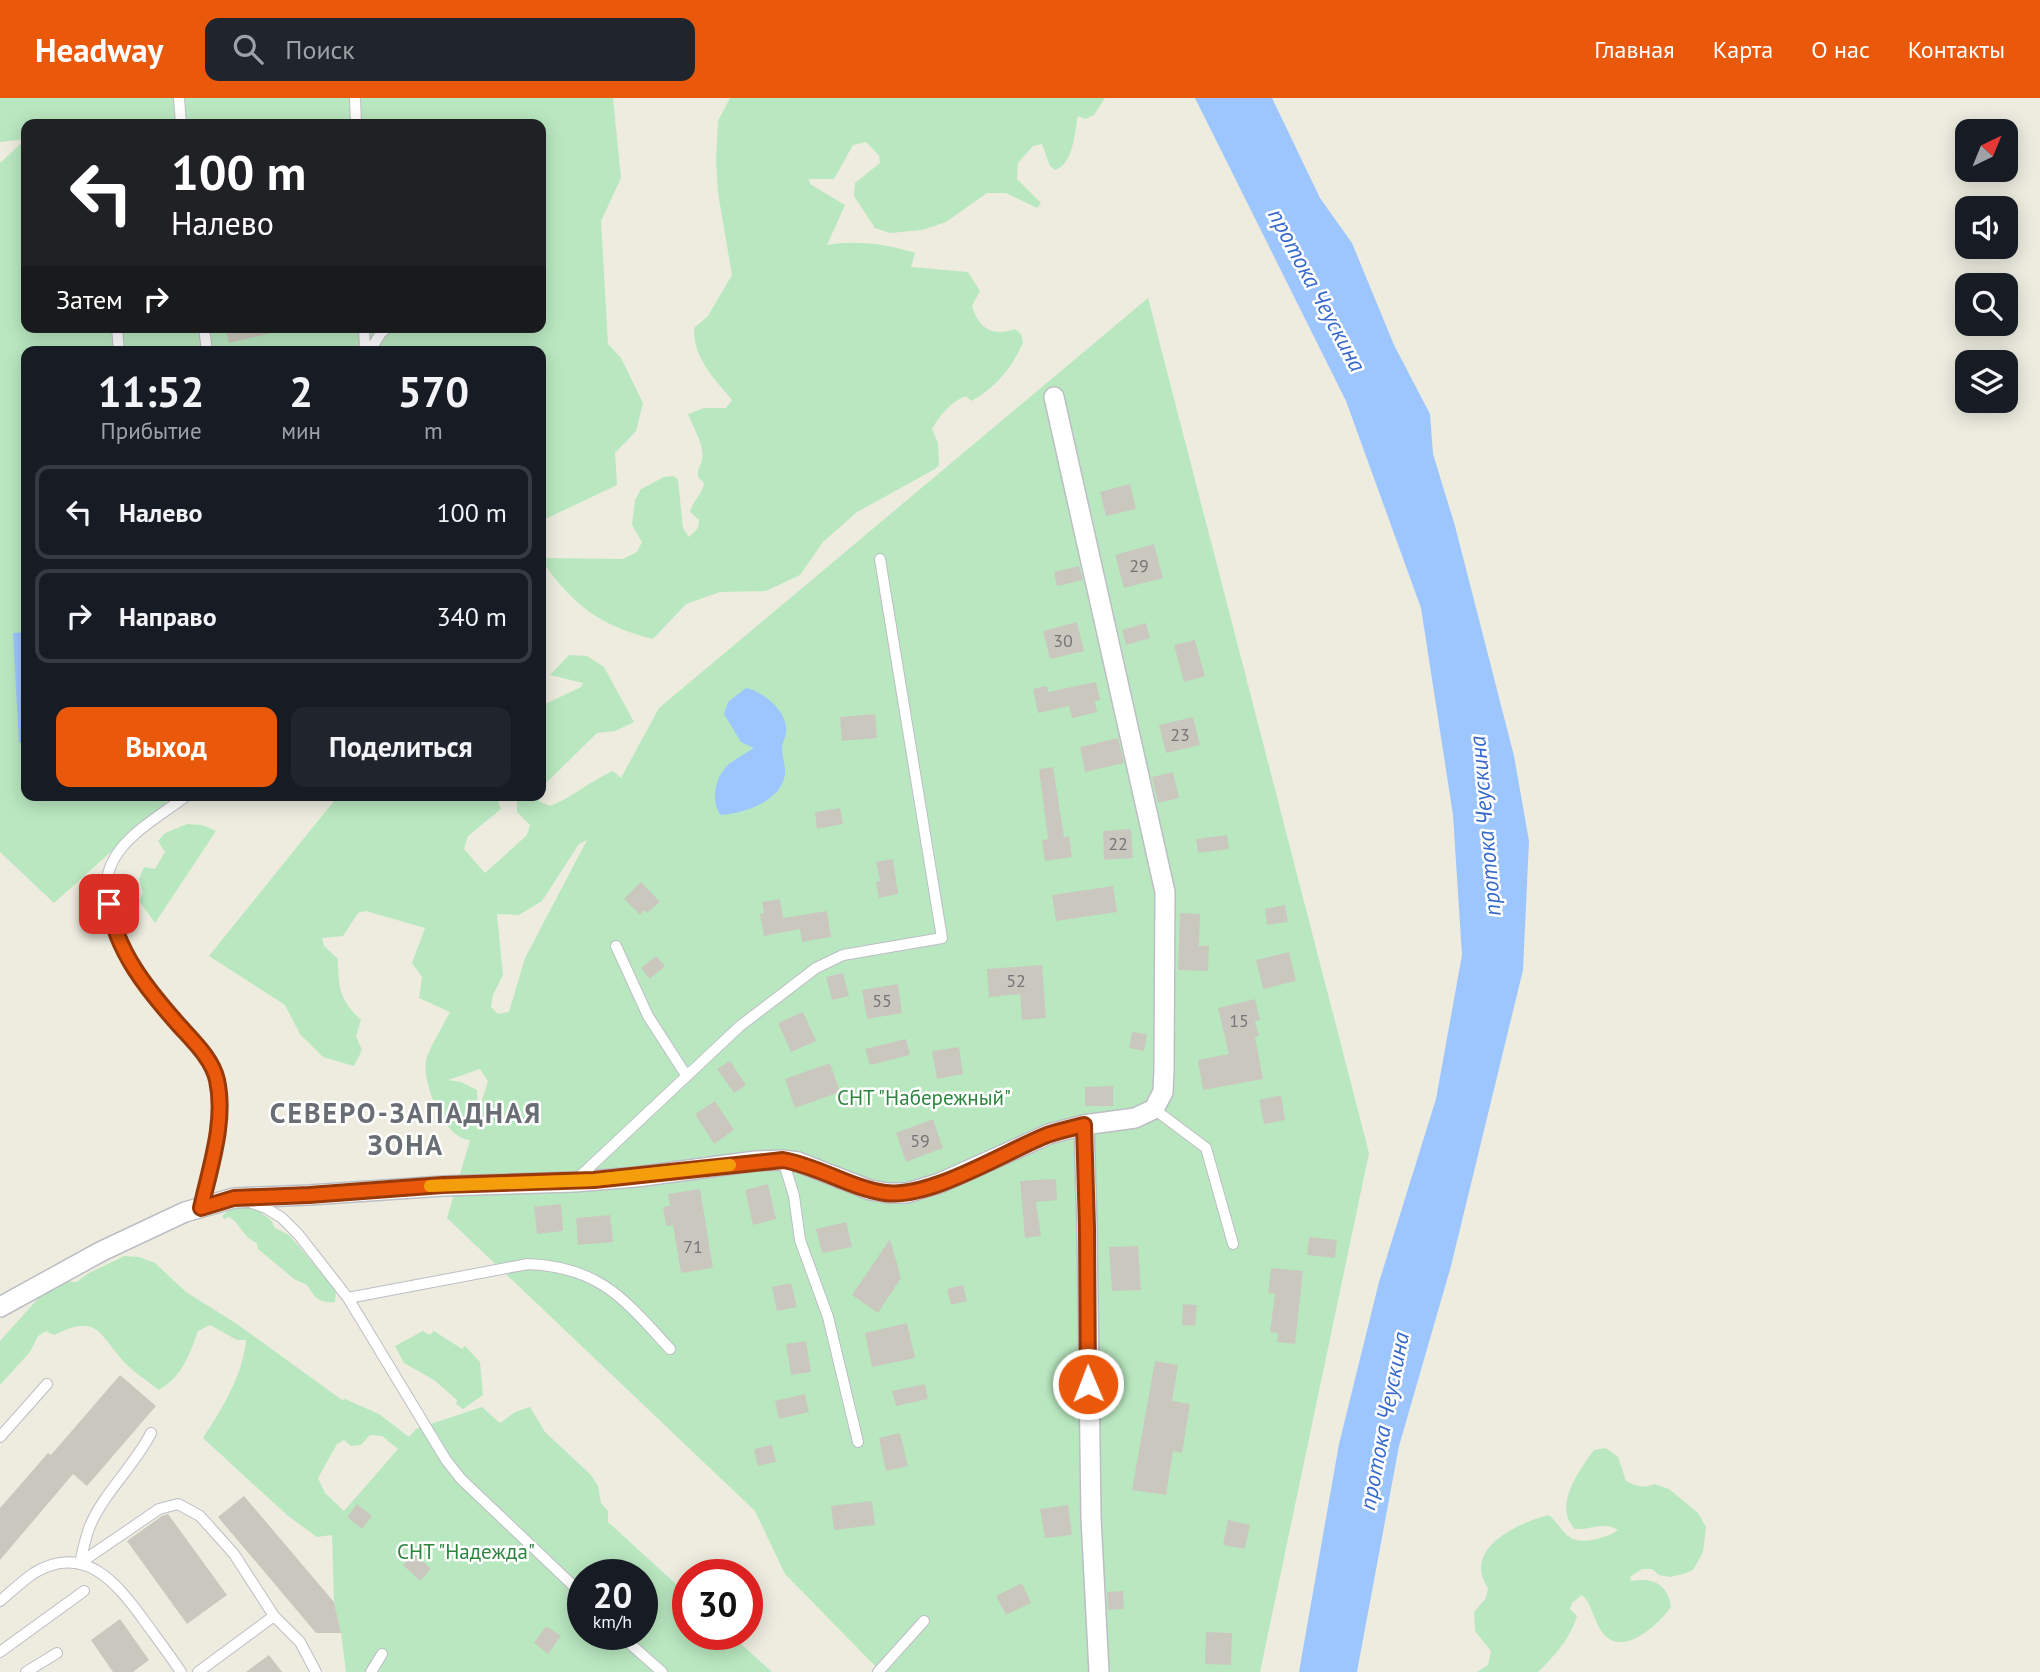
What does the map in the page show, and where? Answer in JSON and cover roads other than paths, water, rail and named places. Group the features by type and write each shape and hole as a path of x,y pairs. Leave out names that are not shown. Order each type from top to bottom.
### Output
{"street":[{"path":"0,1307 102,1251 185,1212 234,1198 443,1185 574,1182 783,1160 798,1162 870,1190 888,1194 907,1193 940,1183 1049,1134 1084,1125 1135,1118 1154,1109 1163,1091 1165,892 1054,397"},
{"path":"1084,1125 1091,1518 1099,1672"}],"lane":[{"path":"178,98 180,119"},
{"path":"355,98 356,119"},
{"path":"574,1182 740,1026 816,968 843,954 942,938 880,559"},
{"path":"174,801 131,839 113,860 106,884 112,924 130,964 202,1052 217,1078 221,1113 201,1208"},
{"path":"616,946 648,1016 686,1075"},
{"path":"1154,1109 1206,1148 1233,1244"},
{"path":"783,1160 794,1196 800,1240 828,1317 858,1442"},
{"path":"234,1198 266,1208 282,1218 298,1234 348,1298 446,1460 461,1479 567,1580"},
{"path":"348,1298 528,1264 554,1265 582,1273 607,1286 631,1307 670,1349"},
{"path":"0,1437 47,1384"},
{"path":"80,1563 90,1524 140,1455 152,1433"},
{"path":"80,1563 159,1509 178,1504 200,1516 234,1554 274,1616 300,1642 316,1672"},
{"path":"0,1601 34,1573 56,1564 80,1563 103,1572 122,1590 181,1672"},
{"path":"0,1652 84,1591"},
{"path":"198,1672 274,1616"},
{"path":"878,1672 925,1621"},
{"path":"637,1650 662,1672"},
{"path":"26,1672 57,1653"},
{"path":"371,1672 382,1654"}],"water":[{"name":"протока Чеускина","path":"1195,98 1272,98 1320,198 1352,243 1394,345 1430,414 1433,454 1455,526 1514,756 1529,841 1523,970 1451,1266 1399,1446 1357,1672 1299,1672 1339,1444 1379,1282 1436,1099 1462,955 1453,815 1421,608 1346,401"},
{"path":"21,632 19,743 13,633"},
{"path":"746,688 767,698 783,718 786,725 782,748 785,774 777,792 769,799 750,809 721,815 715,803 718,781 729,764 754,748 741,742 724,714 728,702"}],"district":[{"name":"СЕВЕРО-ЗАПАДНАЯ ЗОНА","path":"406,1129"}],"park label":[{"name":"СНТ \"Набережный\"","path":"924,1098"},
{"name":"СНТ \"Надежда\"","path":"466,1552"}]}
